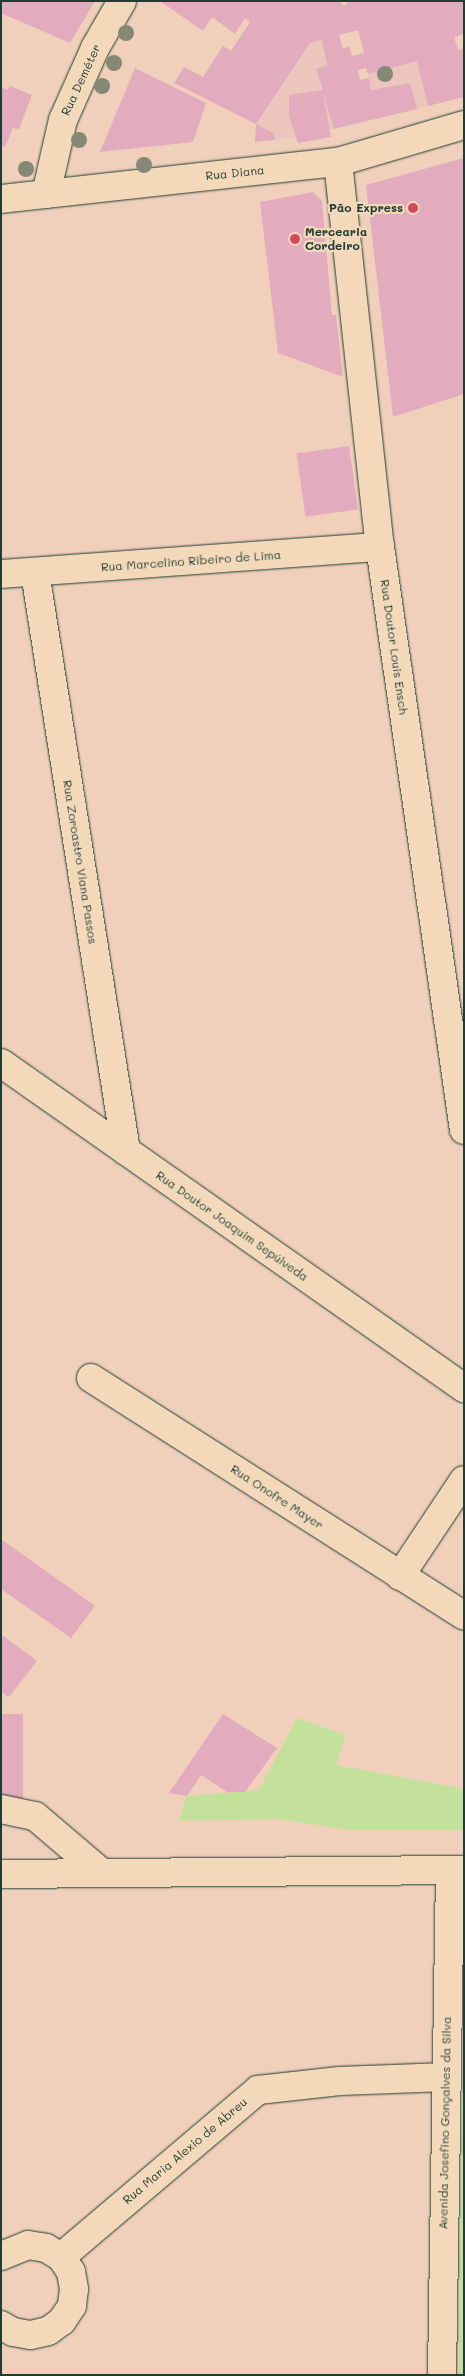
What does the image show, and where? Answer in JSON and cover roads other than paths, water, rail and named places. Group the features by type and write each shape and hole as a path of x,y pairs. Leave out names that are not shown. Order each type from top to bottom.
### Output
{"street":[{"name":"Rua Deméter","path":"46,194 63,120 95,48 122,1"},
{"name":"Rua Diana","path":"1,199 338,162 464,125"},
{"name":"Rua Doutor Louis Ensch","path":"338,162 380,547 464,1130"},
{"name":"Rua Marcelino Ribeiro de Lima","path":"1,574 380,547"},
{"name":"Rua Zoroastro Viana Passos","path":"34,572 126,1151"},
{"name":"Rua Doutor Joaquim Sepúlveda","path":"1,1063 464,1388"},
{"name":"Rua Onofre Mayer","path":"91,1378 464,1616"},
{"path":"400,1576 464,1480"},
{"path":"1,1809 35,1816 102,1873"},
{"path":"1,1874 457,1870"},
{"name":"Avenida Josefino Gonçalves da Silva","path":"442,2375 446,2077 457,1870"},
{"name":"Rua Maria Alexio de Abreu","path":"61,2257 258,2090 340,2081 446,2077"},
{"path":"1,2256 11,2249 28,2245 46,2248 61,2257 71,2272 74,2289 72,2306 62,2321 48,2331 30,2335 13,2332 1,2325"}],"place":[{"name":"Pão Express","path":"413,208"},
{"name":"Mercearia Cordeiro","path":"295,239"}]}
